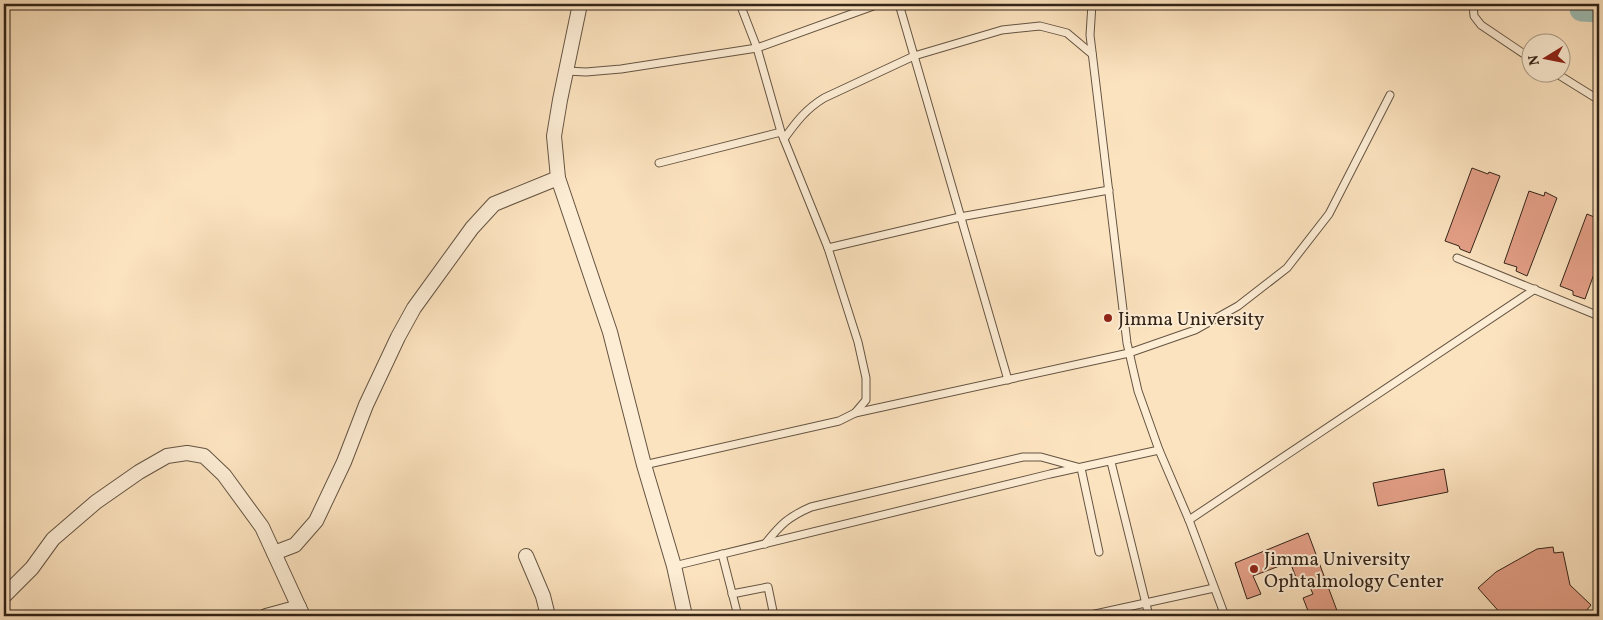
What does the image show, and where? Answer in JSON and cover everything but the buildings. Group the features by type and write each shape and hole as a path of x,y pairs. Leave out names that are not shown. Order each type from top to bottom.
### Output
{"street":[{"path":"580,4 554,136 558,178 610,332 644,465 674,566 685,616"},
{"path":"274,553 295,545 316,520 344,462 366,405 398,337 414,308 472,228 494,204 558,178"},
{"path":"4,596 32,568 53,539 96,502 166,456 187,453 204,456 224,475 262,527 301,611 266,616"},
{"path":"526,556 543,596 548,616"}],"lane":[{"path":"740,4 783,135 828,248 858,342 866,378 866,400 855,413"},
{"path":"566,71 586,72 621,69 756,48 879,4"},
{"path":"898,4 1008,380"},
{"path":"1092,4 1090,35 1092,54 1129,352 1138,391 1159,450 1189,520 1225,616"},
{"path":"1473,4 1474,16 1481,24 1520,51"},
{"path":"659,164 783,135 811,106 844,89 914,56 1002,30 1040,26 1067,33 1092,54"},
{"path":"1570,82 1599,100"},
{"path":"644,465 839,421 855,413 1129,352 1195,330 1238,306 1287,268 1329,214 1390,95"},
{"path":"828,248 960,217 1109,190"},
{"path":"1457,258 1599,316"},
{"path":"1189,520 1536,289"},
{"path":"674,566 1159,450"},
{"path":"764,544 791,516 821,505 1023,457 1040,457 1081,468"},
{"path":"1111,462 1149,616"},
{"path":"1081,468 1099,552"},
{"path":"722,554 738,616"},
{"path":"732,594 768,587 774,616"},
{"path":"1086,616 1214,588"}],"waterway":[{"path":"1583,4 1582,9 1599,10"}],"place":[{"name":"Jimma University","path":"1108,318"},
{"name":"Jimma University Ophtalmology Center","path":"1254,569"}]}
